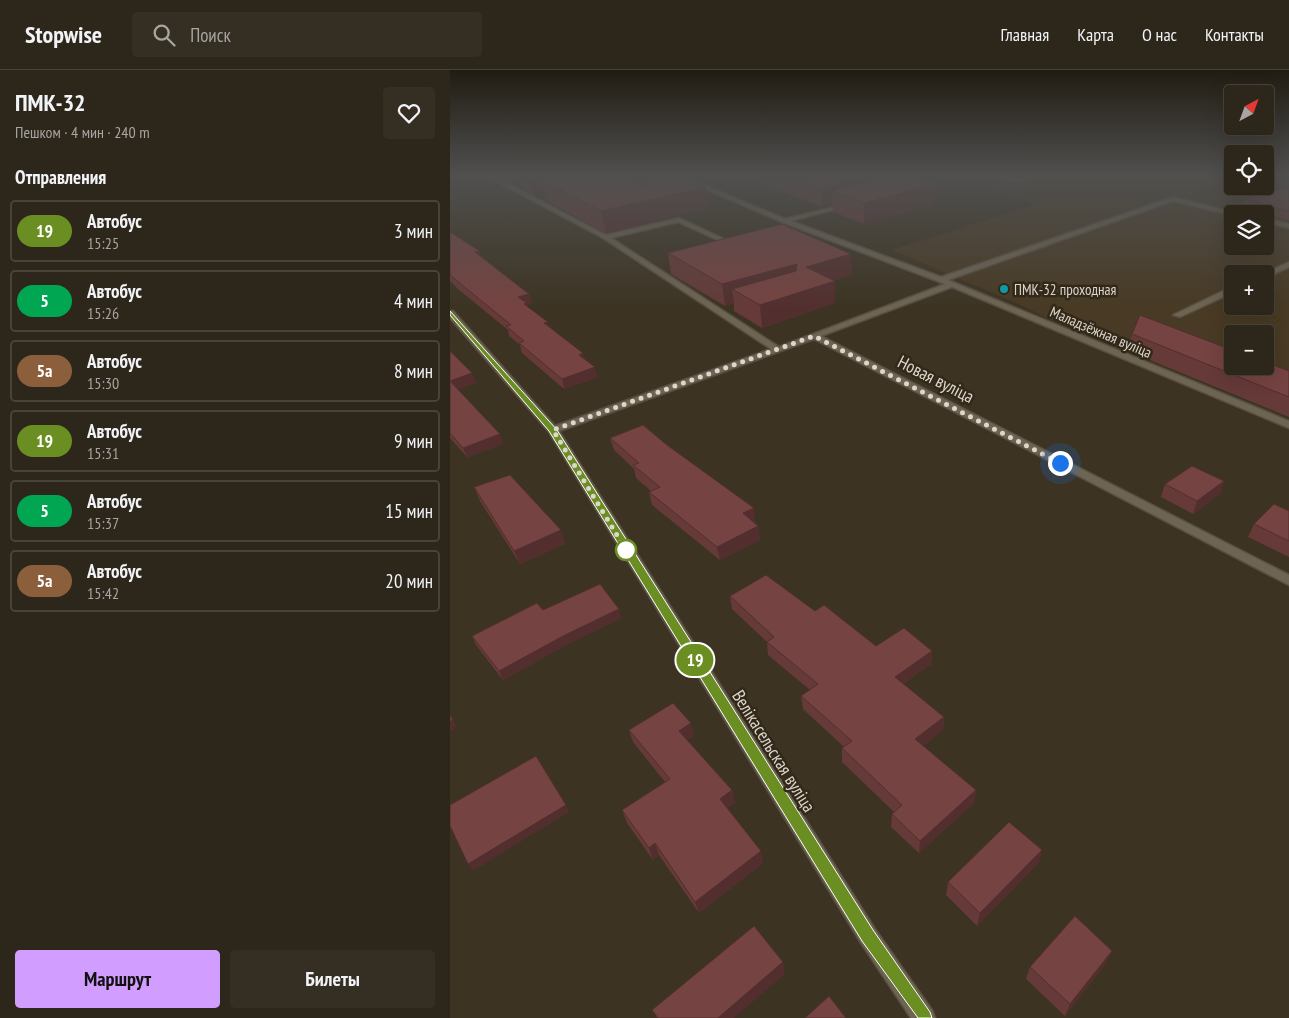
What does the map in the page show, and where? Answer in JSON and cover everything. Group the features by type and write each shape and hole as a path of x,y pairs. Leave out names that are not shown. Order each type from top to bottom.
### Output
{"street":[{"path":"570,220 655,269 778,350"},
{"path":"604,238 678,220"},
{"path":"680,220 738,248"},
{"path":"941,280 1112,220"},
{"name":"Маладзёжная вуліца","path":"784,221 952,284 1289,426"},
{"path":"1274,222 1289,226"},
{"path":"790,234 807,230"},
{"path":"728,250 746,245"},
{"path":"1274,271 1289,264"},
{"path":"655,269 664,266"},
{"path":"553,430 778,350 952,284"},
{"path":"1177,315 1224,294"},
{"path":"718,312 728,309"},
{"name":"Велікасельская вуліца","path":"450,313 553,430 868,936 924,1018"},
{"name":"Новая вуліца","path":"814,336 1289,582"}],"shaded area":[{"path":"986,220 1224,220 1224,255 1274,255 1274,220 1289,220 1289,417 1049,319 892,250"}],"building":[{"path":"782,224 851,254 806,267 835,281 760,305 732,289 796,271 797,264 722,284 668,253"},
{"path":"450,232 480,251 475,252 529,294 518,297 527,303 524,304 548,322 544,323 583,353 579,355 595,367 562,379 519,343 524,341 506,326 511,325 450,275"},
{"path":"1140,315 1224,347 1224,371 1132,334"},
{"path":"450,351 472,373 450,381"},
{"path":"1274,365 1289,371 1289,397 1234,375 1274,375"},
{"path":"450,381 500,434 463,448 450,433"},
{"path":"643,425 667,445 754,508 743,513 758,526 717,547 649,492 660,487 633,465 639,463 610,438"},
{"path":"1192,466 1224,481 1197,501 1165,484"},
{"path":"510,475 561,530 514,551 474,487"},
{"path":"1274,504 1289,511 1289,541 1254,524"},
{"path":"766,575 815,611 824,605 876,646 904,628 932,651 895,677 944,717 915,739 976,790 920,841 892,814 902,805 842,748 852,741 801,696 818,684 767,642 774,637 730,596"},
{"path":"600,584 619,609 565,635 499,671 472,636 537,603 543,610"},
{"path":"673,703 691,723 679,731 732,790 720,799 761,851 695,902 655,843 649,848 622,810 670,779 629,730"},
{"path":"536,756 566,805 468,864 450,826 450,805"},
{"path":"1009,822 1042,850 980,913 948,882"},
{"path":"1075,916 1112,951 1070,1004 1030,967"},
{"path":"754,926 783,962 718,1018 658,1018 652,1010"},
{"path":"829,996 846,1018 805,1018"}],"bus line":[{"name":"19","path":"450,313 553,430 868,936 924,1018"}],"place":[{"name":"ПМК-32 проходная","path":"1004,289"}],"route":[{"path":"626,550 553,430 814,336 1060,463"}]}
